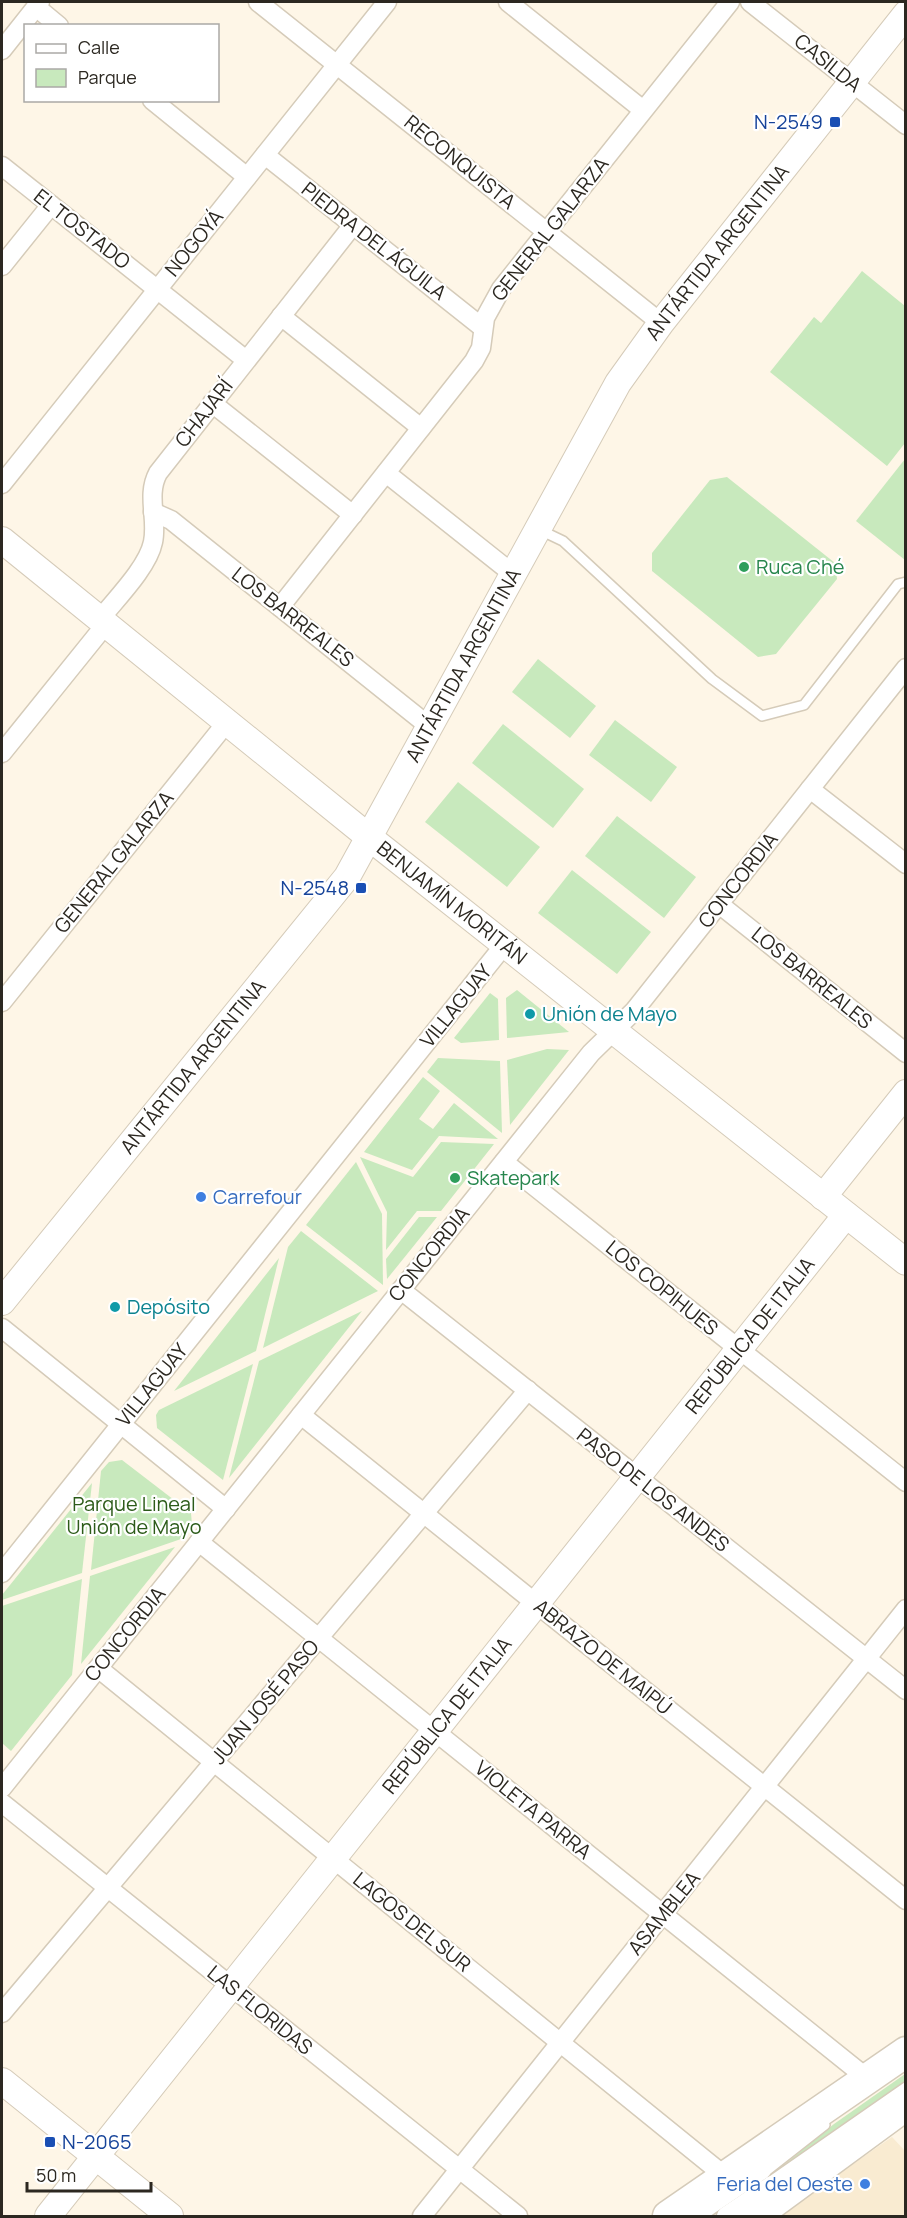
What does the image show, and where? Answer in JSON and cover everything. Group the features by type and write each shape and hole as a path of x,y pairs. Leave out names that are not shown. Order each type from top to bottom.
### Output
{"main road":[{"path":"668,2217 906,2052"},
{"path":"755,2217 906,2105"}],"street":[{"name":"RECONQUISTA","path":"258,2 662,322"},
{"name":"NOGOYÁ","path":"2,484 387,2"},
{"path":"508,2 644,110"},
{"name":"GENERAL GALARZA","path":"280,607 478,355 484,318 495,299 730,2"},
{"name":"CASILDA","path":"750,2 906,125"},
{"path":"2,50 38,4 57,24"},
{"name":"ANTÁRTIDA ARGENTINA","path":"2,1302 337,890 370,838 618,383 662,322 906,14"},
{"path":"154,102 247,177"},
{"name":"PIEDRA DEL ÁGUILA","path":"265,155 483,328"},
{"name":"EL TOSTADO","path":"2,166 246,360"},
{"path":"2,266 51,205"},
{"name":"CHAJARÍ","path":"2,753 103,622 149,554 154,538 154,479 353,225"},
{"path":"281,316 421,428"},
{"path":"212,403 353,515"},
{"path":"386,473 513,574"},
{"name":"LOS BARREALES","path":"153,512 171,520 430,727"},
{"name":"BENJAMÍN MORITÁN","path":"2,540 370,838 906,1262"},
{"name":"CONCORDIA","path":"2,1788 597,1046 634,1011 904,674"},
{"name":"GENERAL GALARZA","path":"2,1002 227,722"},
{"path":"810,789 906,864"},
{"name":"LOS BARREALES","path":"719,904 906,1053"},
{"name":"VILLAGUAY","path":"2,1573 505,944"},
{"path":"823,1197 906,1093"},
{"name":"LOS COPIHUES","path":"504,1162 906,1482"},
{"name":"REPÚBLICA DE ITALIA","path":"48,2217 846,1215"},
{"name":"PASO DE LOS ANDES","path":"401,1290 906,1690"},
{"path":"2,1328 226,1509"},
{"name":"JUAN JOSÉ PASO","path":"2,2013 528,1390"},
{"name":"ABRAZO DE MAIPÚ","path":"301,1415 906,1900"},
{"name":"VIOLETA PARRA","path":"199,1542 867,2079"},
{"name":"ASAMBLEA","path":"422,2217 906,1609"},
{"name":"LAGOS DEL SUR","path":"98,1668 726,2177"},
{"name":"LAS FLORIDAS","path":"2,1803 518,2217"},
{"path":"2,2081 171,2217"},
{"path":"680,2217 758,2163 762,2170 694,2217"},
{"path":"726,2217 772,2185 777,2192 740,2217"}],"lane":[{"path":"538,529 563,541 712,679 762,716 804,705 898,584 906,582"},
{"path":"719,2217 906,2087"},
{"path":"702,2217 783,2160 832,2120"}],"shaded area":[{"name":"Feria del Oeste","path":"892,2137 905,2151 905,2216 778,2216"}],"green space":[{"path":"862,271 905,306 905,443 887,466 770,372 814,317 821,323"},
{"path":"905,459 905,560 856,521"},
{"name":"Ruca Ché","path":"727,477 835,563 837,579 776,654 758,657 652,571 652,553 710,480"},
{"path":"538,659 596,706 570,738 512,692"},
{"path":"615,720 677,767 651,802 589,755"},
{"path":"503,724 584,789 553,828 472,763"},
{"path":"458,782 540,847 507,887 425,822"},
{"path":"617,816 696,877 664,918 585,856"},
{"path":"572,870 651,932 617,974 538,913"},
{"path":"517,990 569,1032 507,1038 506,998"},
{"path":"490,993 498,999 499,1040 461,1043 454,1038"},
{"path":"547,1049 569,1050 510,1125 507,1060"},
{"path":"438,1058 500,1061 502,1133 427,1072"},
{"path":"423,1077 440,1091 419,1119 433,1129 454,1103 498,1139 439,1136 412,1170 364,1152"},
{"path":"441,1142 494,1144 441,1211 417,1211 386,1250 387,1212 360,1157 413,1177"},
{"path":"356,1162 382,1214 383,1285 306,1225"},
{"path":"419,1217 437,1217 387,1279 386,1259"},
{"path":"301,1231 378,1291 263,1348 288,1247"},
{"path":"279,1258 256,1351 174,1391"},
{"name":"Parque Lineal Unión de Mayo","path":"362,1311 229,1478 259,1361"},
{"name":"Parque Lineal Unión de Mayo","path":"253,1364 223,1480 157,1428 156,1415 159,1410"},
{"name":"Parque Lineal Unión de Mayo","path":"122,1460 191,1513 192,1525 181,1539 91,1570 101,1471 109,1462"},
{"name":"Parque Lineal Unión de Mayo","path":"92,1483 82,1573 2,1600 2,1595"},
{"name":"Parque Lineal Unión de Mayo","path":"175,1547 81,1664 90,1576"},
{"name":"Parque Lineal Unión de Mayo","path":"82,1579 72,1675 11,1751 2,1743 2,1606"},
{"path":"905,2074 905,2082 769,2177 834,2124"}],"place":[{"name":"N-2549","path":"835,122"},
{"name":"Ruca Ché","path":"744,567"},
{"name":"N-2548","path":"361,888"},
{"name":"Unión de Mayo","path":"530,1014"},
{"name":"Skatepark","path":"455,1178"},
{"name":"Carrefour","path":"201,1197"},
{"name":"Depósito","path":"115,1307"},
{"name":"N-2065","path":"50,2142"},
{"name":"Feria del Oeste","path":"865,2184"}]}
